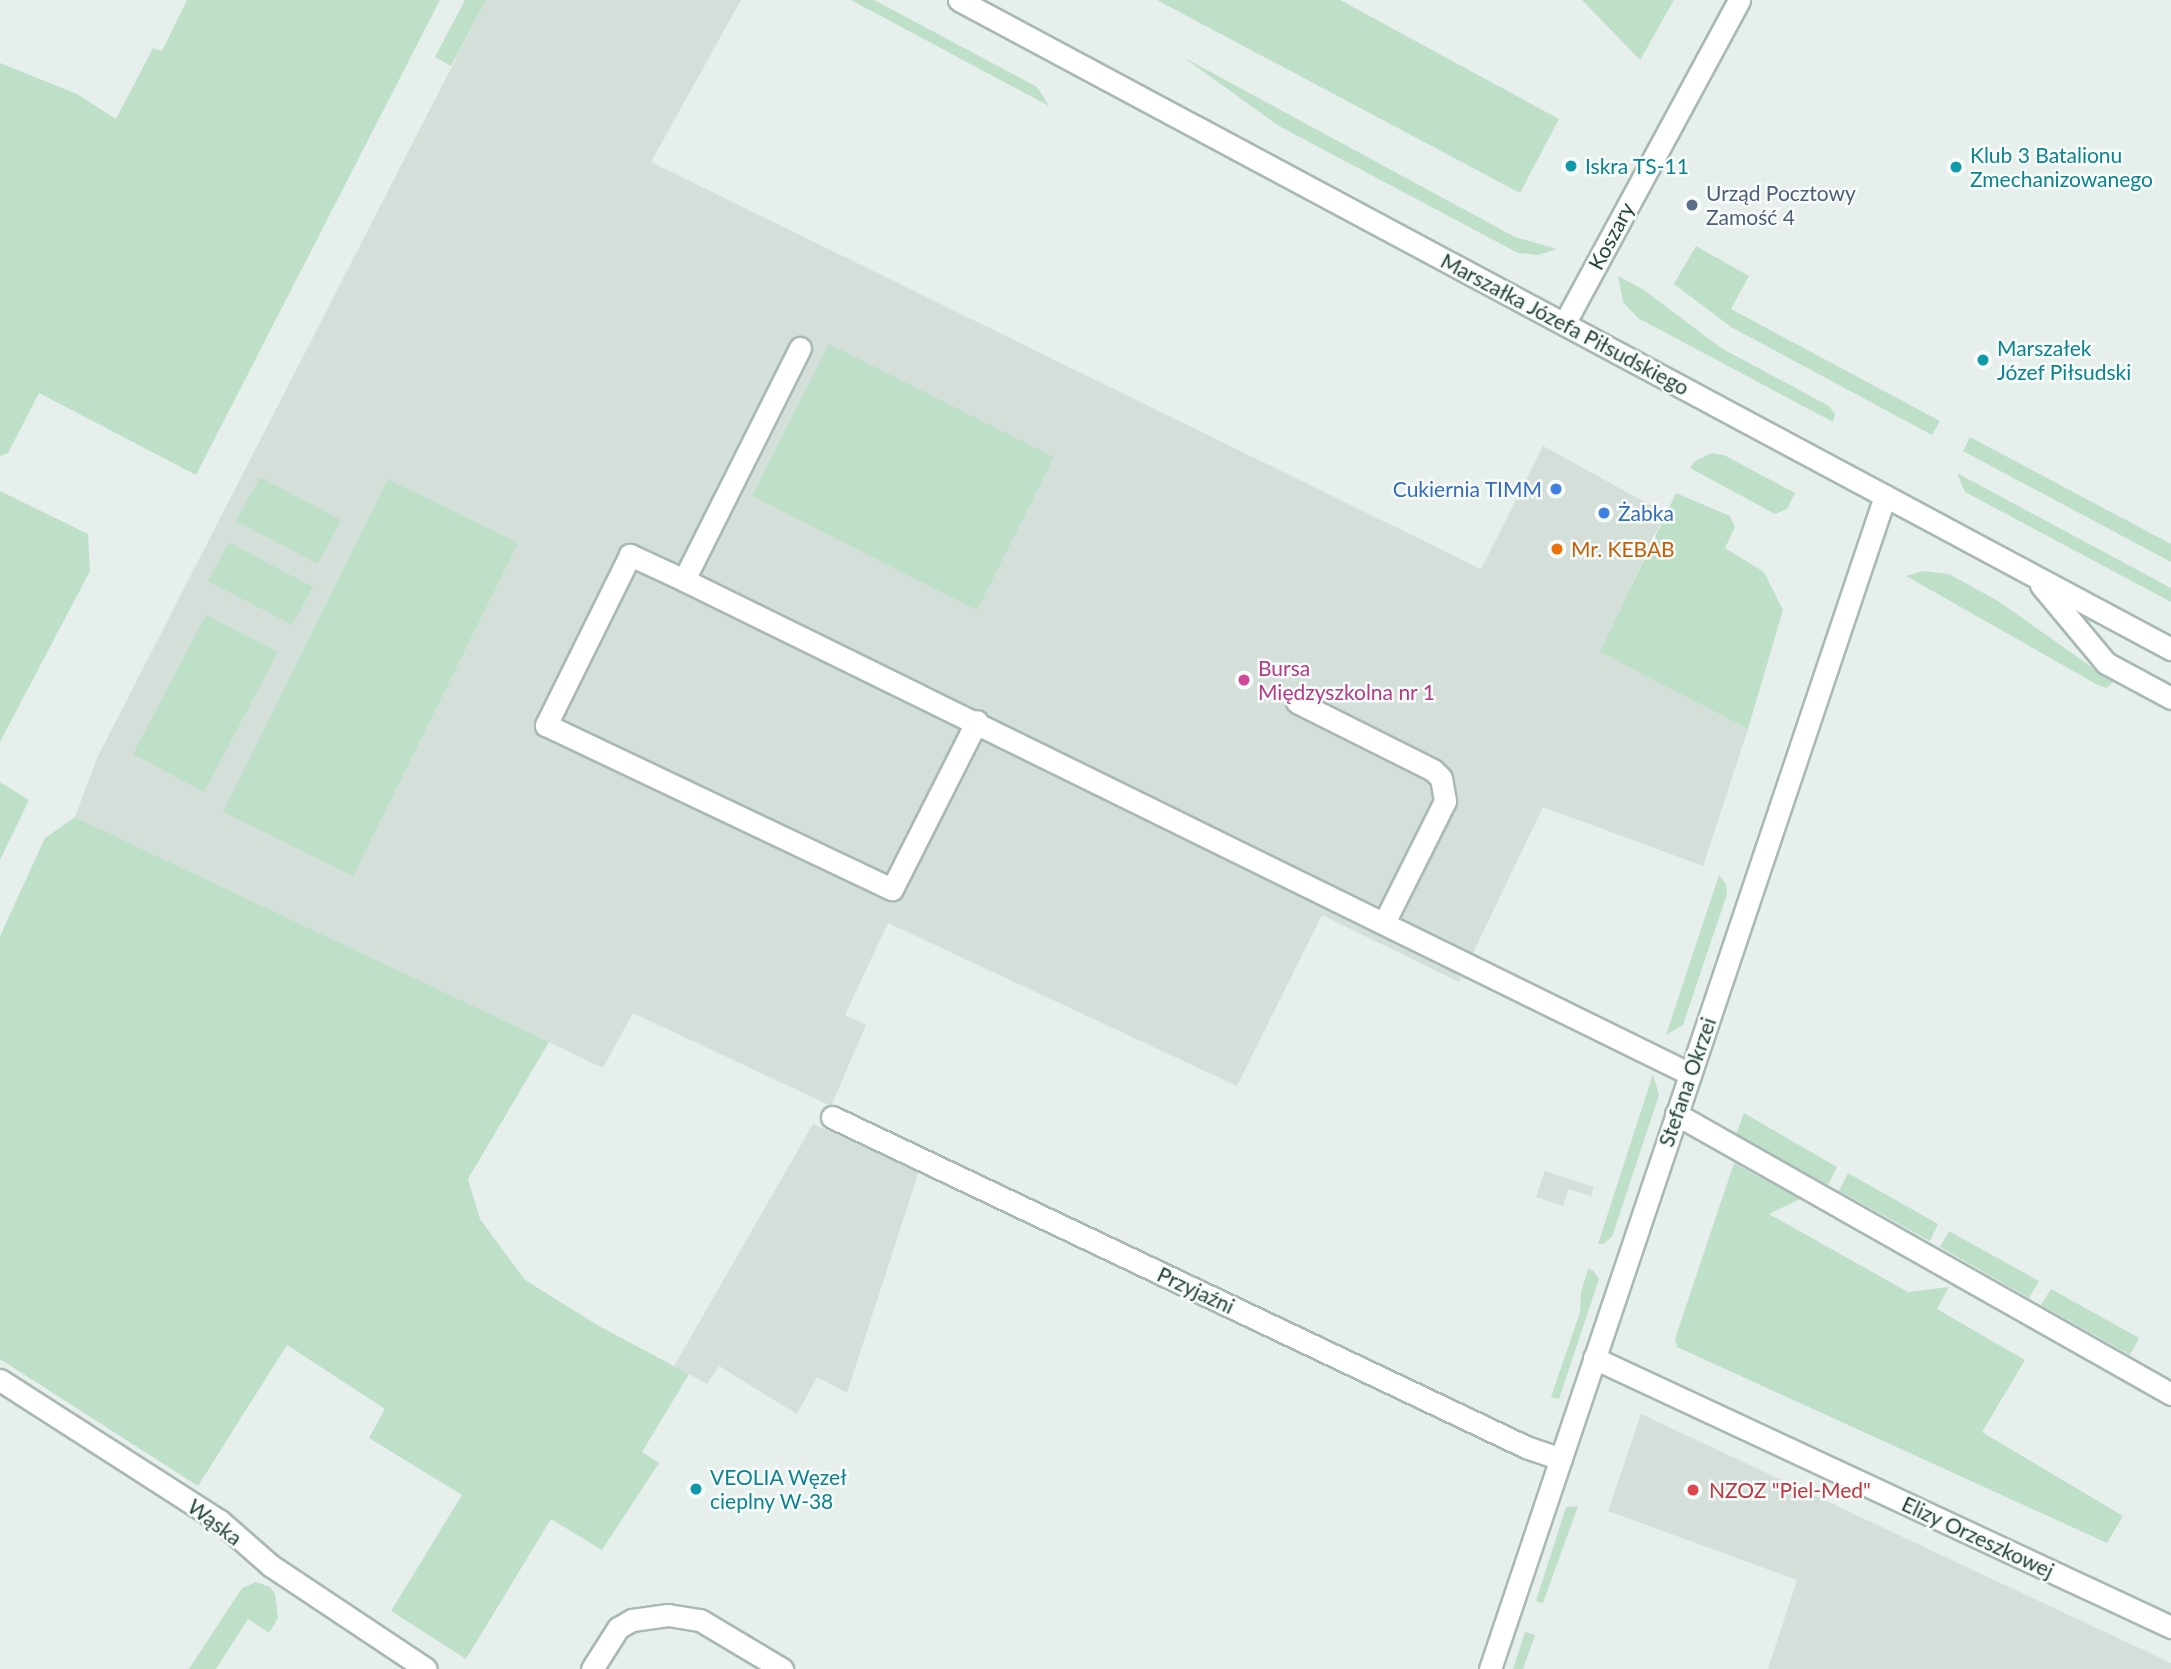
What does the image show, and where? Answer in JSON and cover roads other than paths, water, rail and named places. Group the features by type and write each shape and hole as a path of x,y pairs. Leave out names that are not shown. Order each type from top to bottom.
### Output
{"street":[{"name":"Marszałka Józefa Piłsudskiego","path":"959,0 2171,649"},
{"name":"Koszary","path":"1564,324 1739,0"},
{"path":"684,580 800,348"},
{"name":"Stefana Okrzei","path":"1490,1669 1885,496"},
{"path":"977,721 892,889 545,725 630,555 977,721 1690,1074"},
{"path":"2033,575 2106,663 2171,698"},
{"path":"1297,702 1433,770 1441,778 1445,801 1384,923"},
{"path":"1676,1114 2171,1394"},
{"name":"Przyjaźni","path":"832,1118 1527,1447 1560,1459"},
{"name":"Elizy Orzeszkowej","path":"1594,1358 2171,1627"},
{"name":"Wąska","path":"0,1380 220,1521 270,1565 426,1669"},
{"path":"592,1669 618,1629 632,1620 668,1615 700,1620 782,1669"}],"place":[{"name":"Iskra TS-11","path":"1571,166"},
{"name":"Klub 3 Batalionu Zmechanizowanego","path":"1956,167"},
{"name":"Urząd Pocztowy Zamość 4","path":"1692,205"},
{"name":"Marszałek Józef Piłsudski","path":"1983,360"},
{"name":"Cukiernia TIMM","path":"1556,489"},
{"name":"Żabka","path":"1604,513"},
{"name":"Mr. KEBAB","path":"1557,549"},
{"name":"Bursa Międzyszkolna nr 1","path":"1244,680"},
{"name":"VEOLIA Węzeł cieplny W-38","path":"696,1489"},
{"name":"NZOZ \"Piel-Med\"","path":"1693,1490"}]}
